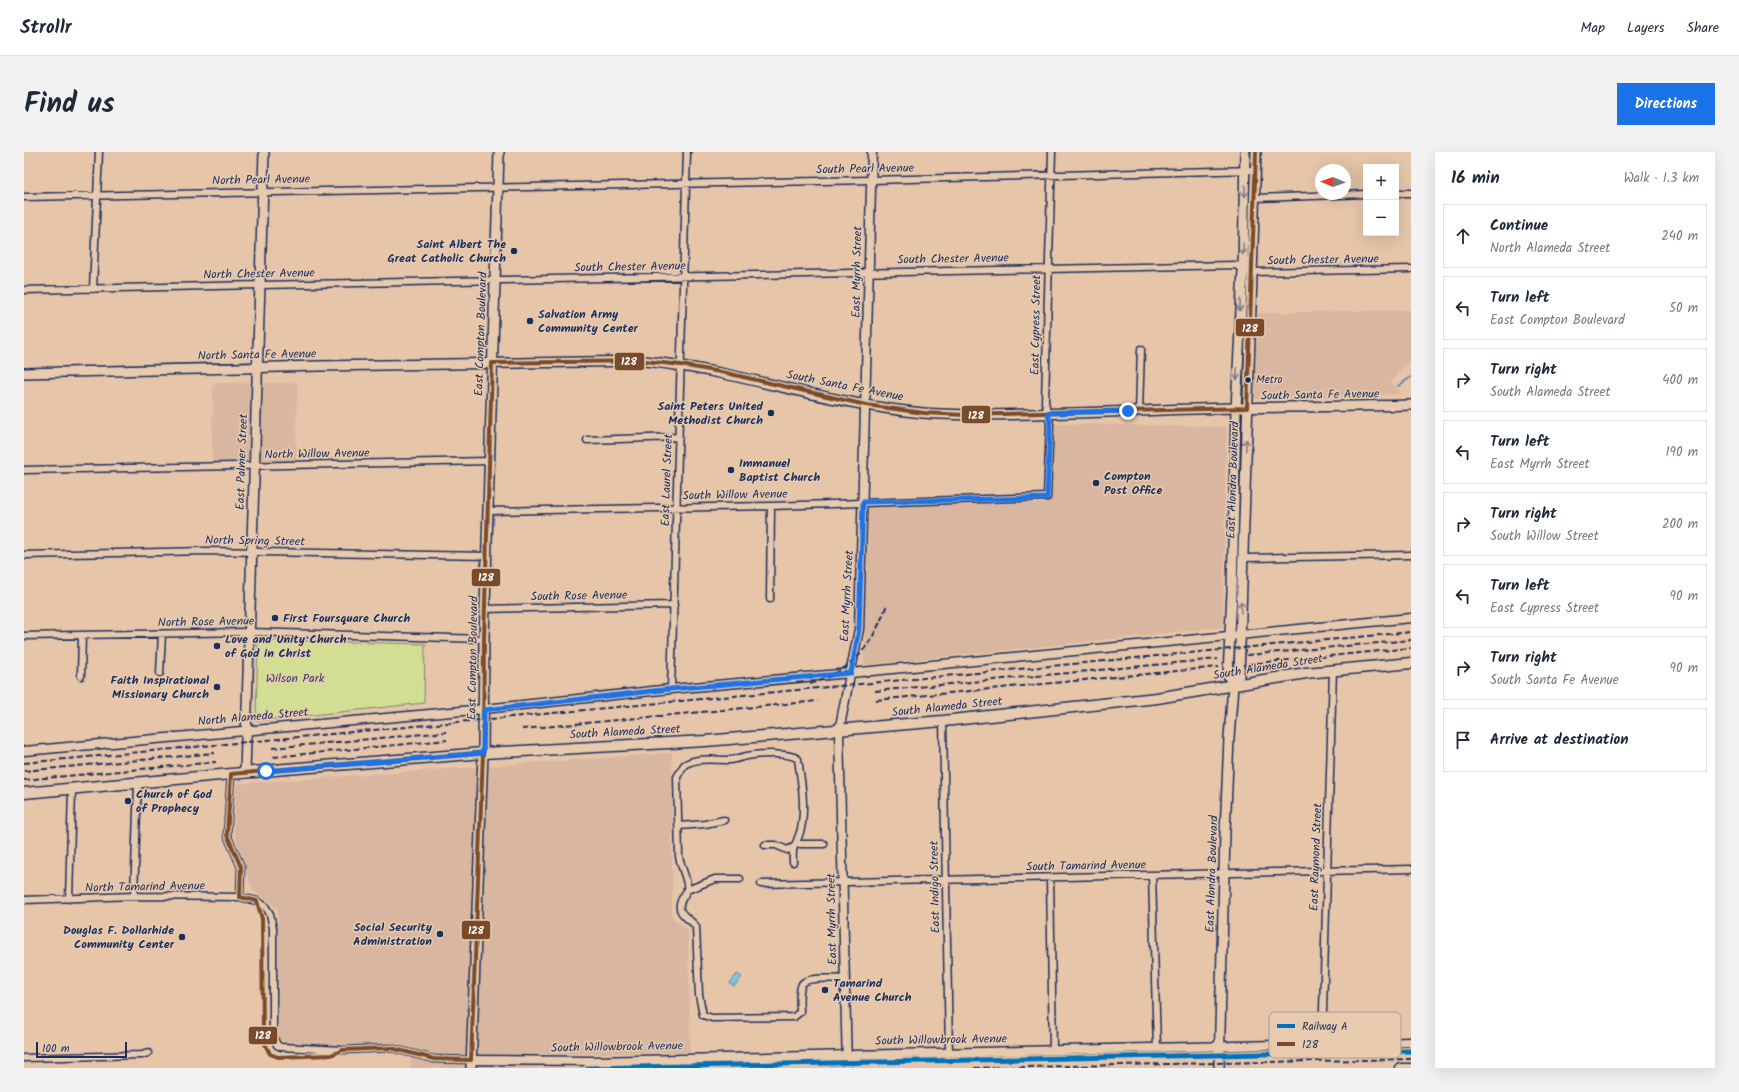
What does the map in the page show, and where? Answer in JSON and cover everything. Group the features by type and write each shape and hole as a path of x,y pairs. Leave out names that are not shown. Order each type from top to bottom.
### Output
{"main road":[{"name":"East Palmer Street","path":"245,773 248,632 255,466 264,152"},
{"name":"East Compton Boulevard","path":"471,1064 483,753 484,638 499,152"},
{"name":"East Alondra Boulevard","path":"1233,686 1228,675 1246,152"},
{"name":"East Alondra Boulevard","path":"1219,1066 1229,738 1233,686 1239,676 1252,272 1256,198 1256,152"},
{"name":"South Santa Fe Avenue","path":"492,363 645,361 681,365 726,373 866,405 924,413 958,415 1411,405"},
{"name":"North Santa Fe Avenue","path":"24,373 492,363"},
{"name":"South Alameda Street","path":"483,753 705,741 839,731 943,721 1157,698 1333,670 1411,663"},
{"path":"24,793 483,753"}],"street":[{"path":"93,289 99,152"},
{"name":"East Laurel Street","path":"671,689 686,152"},
{"name":"East Myrrh Street","path":"847,1066 839,731 859,629 872,152"},
{"name":"East Cypress Street","path":"1047,498 1050,424 1045,402 1052,152"},
{"name":"South Pearl Avenue","path":"498,186 872,180 1255,170"},
{"name":"North Pearl Avenue","path":"24,197 498,186"},
{"path":"1399,193 1411,193"},
{"path":"1256,198 1363,194"},
{"name":"South Chester Avenue","path":"494,280 683,278 869,272 1236,264 1243,270 1252,272 1411,269"},
{"name":"North Chester Avenue","path":"24,290 494,280"},
{"path":"1139,411 1141,349"},
{"path":"587,440 679,437"},
{"name":"North Willow Avenue","path":"24,470 490,461"},
{"name":"South Willow Avenue","path":"488,511 771,506 863,502 1047,498"},
{"path":"770,599 771,506"},
{"name":"North Spring Street","path":"24,555 207,551 487,556"},
{"path":"1243,558 1411,555"},
{"name":"South Rose Avenue","path":"485,609 674,605"},
{"path":"484,710 671,689 851,673 1411,618"},
{"name":"North Rose Avenue","path":"24,636 248,632 484,638"},
{"path":"160,673 162,634"},
{"path":"81,676 82,635"},
{"name":"East Raymond Street","path":"1323,1012 1333,670"},
{"name":"North Alameda Street","path":"24,751 246,730 484,710"},
{"name":"East Indigo Street","path":"943,721 949,1053"},
{"path":"793,862 795,845 802,825 803,790 798,759 791,755 747,756 731,760 705,759 690,761 684,765 677,777 680,866 687,881 687,890 680,902 680,909 683,915 693,922 696,927 699,995 703,1015 712,1018 794,1016 800,1012 800,994 803,983 808,979 845,979"},
{"path":"231,774 227,835 241,867 240,897"},
{"path":"134,896 138,783"},
{"path":"69,899 72,789"},
{"path":"679,826 705,824 724,820"},
{"path":"765,845 776,845 787,850 795,845 824,844"},
{"name":"South Tamarind Avenue","path":"761,884 1411,869"},
{"path":"1152,875 1156,1048"},
{"path":"687,890 715,879 740,878"},
{"path":"1050,878 1053,1050"},
{"name":"North Tamarind Avenue","path":"24,900 134,896 240,897 257,902 265,906 270,914 273,928 273,1036 277,1045 281,1047 343,1050 391,1048 434,1059 471,1064"},
{"name":"South Willowbrook Avenue","path":"1401,1042 1411,1042"},
{"name":"South Willowbrook Avenue","path":"471,1064 847,1054 1269,1046"},
{"path":"24,1058 148,1053"},
{"path":"1401,1068 1411,1068"}],"shaded area":[{"path":"1411,310 1411,359 1390,382 1402,394 1254,399 1258,313"},
{"path":"213,383 297,383 296,461 212,462"},
{"path":"1055,424 1226,427 1223,627 864,665 868,506 1046,503 1052,494"},
{"path":"672,753 672,917 688,931 690,1052 537,1054 537,1068 411,1068 412,1047 288,1044 279,1038 278,909 252,890 234,831 236,784"}],"green space":[{"name":"Wilson Park","path":"258,640 425,644 424,703 256,721"}],"water":[{"path":"737,974 742,977 734,986 730,983"}],"waterway":[{"path":"1398,386 1411,377"}],"tram line":[{"path":"619,1067 627,1068"},
{"path":"650,1068 664,1067"}],"railway":[{"path":"810,684 825,679 850,664 868,644 887,604"},
{"path":"24,763 1411,632"},
{"path":"1247,655 1411,640"},
{"path":"1248,664 1411,648"},
{"path":"875,691 1218,659"},
{"path":"876,700 1219,667"},
{"path":"522,729 818,701"},
{"path":"272,748 446,732"},
{"path":"273,757 447,740"},
{"path":"24,771 215,753"},
{"path":"24,780 216,762"},
{"path":"974,1068 1411,1059"}],"rail line":[{"name":"A","path":"1401,1051 1411,1051"},
{"name":"A","path":"588,1068 1269,1054"}],"transit line":[{"name":"128","path":"483,753 484,639 492,363 645,361 681,365 726,373 866,405 924,413 965,415 1247,408 1256,152"},
{"name":"128","path":"483,753 471,1060 434,1059 391,1048 343,1050 331,1055 278,1057 270,1054 263,1040 262,919 257,901 240,897 241,867 227,835 231,774 483,753"}],"place":[{"name":"Saint Albert The Great Catholic Church","path":"514,251"},
{"name":"Salvation Army Community Center","path":"530,321"},
{"name":"Metro","path":"1248,380"},
{"name":"Saint Peters United Methodist Church","path":"771,413"},
{"name":"Immanuel Baptist Church","path":"731,470"},
{"name":"Compton Post Office","path":"1096,483"},
{"name":"First Foursquare Church","path":"275,618"},
{"name":"Love and Unity Church of God in Christ","path":"217,646"},
{"name":"Faith Inspirational Missionary Church","path":"217,687"},
{"name":"Church of God of Prophecy","path":"128,801"},
{"name":"Social Security Administration","path":"440,934"},
{"name":"Douglas F. Dollarhide Community Center","path":"182,937"},
{"name":"Tamarind Avenue Church","path":"825,990"}],"route":[{"path":"266,771 483,753 484,710 671,689 851,673 859,629 863,502 1047,498 1050,424 1048,413 1128,411"}]}
